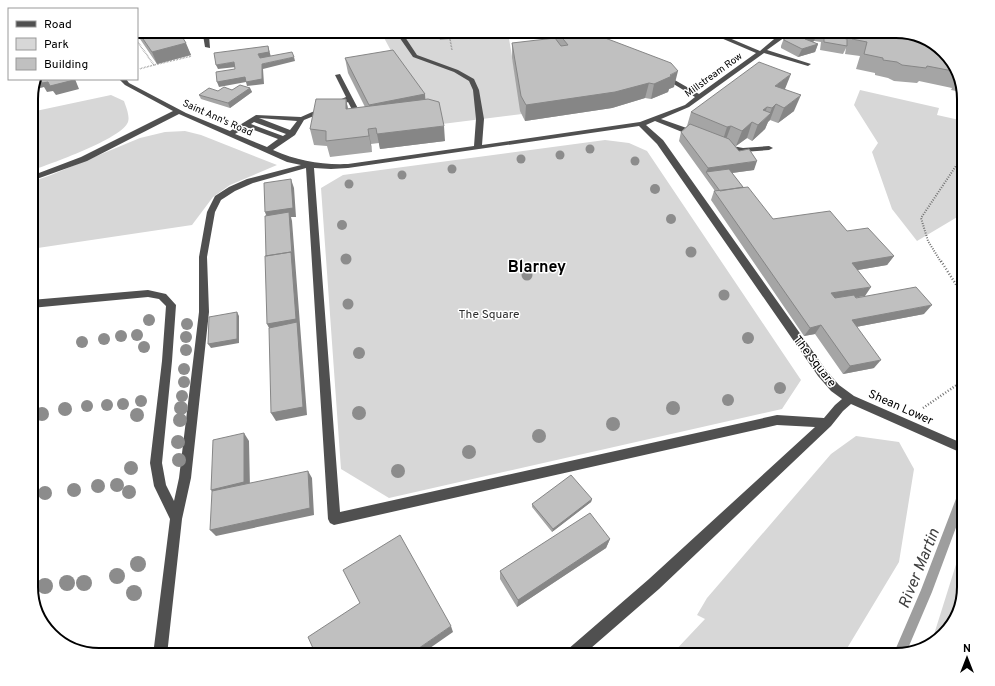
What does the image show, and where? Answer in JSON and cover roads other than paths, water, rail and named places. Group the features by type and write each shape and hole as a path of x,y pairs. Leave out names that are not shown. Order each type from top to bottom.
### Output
{"street":[{"path":"206,38 208,47"},
{"path":"403,38 415,56 456,71 472,80 476,90 480,119 478,148"},
{"path":"726,38 762,52 808,64"},
{"name":"Millstream Row","path":"656,119 687,106 762,52 778,38"},
{"path":"658,73 699,97"},
{"path":"338,75 361,122"},
{"name":"Saint Ann's Road","path":"123,80 126,84 179,111 290,160 310,165"},
{"path":"230,134 258,116 302,119 350,98"},
{"path":"38,176 84,159 179,111"},
{"path":"254,119 291,133"},
{"path":"268,150 291,133 302,119"},
{"path":"161,648 176,519 185,478 203,320 203,257 211,212 218,198 232,189 250,181 310,165 330,167 348,166 642,124 656,119 703,138"},
{"path":"246,124 284,139"},
{"name":"The Square","path":"642,124 660,142 822,373 835,388 850,399"},
{"path":"717,143 730,148 743,150 769,148"},
{"path":"310,165 334,519 777,420 827,423"},
{"path":"38,303 144,293 158,293 167,298 171,305 167,361 156,463 160,486 176,519"},
{"path":"580,648 654,584 827,423 839,408 850,399"},
{"name":"Shean Lower","path":"850,399 957,446"}],"waterway":[{"name":"River Martin","path":"902,648 926,592 957,510"}],"district":[{"name":"Blarney","path":"537,266"}]}
